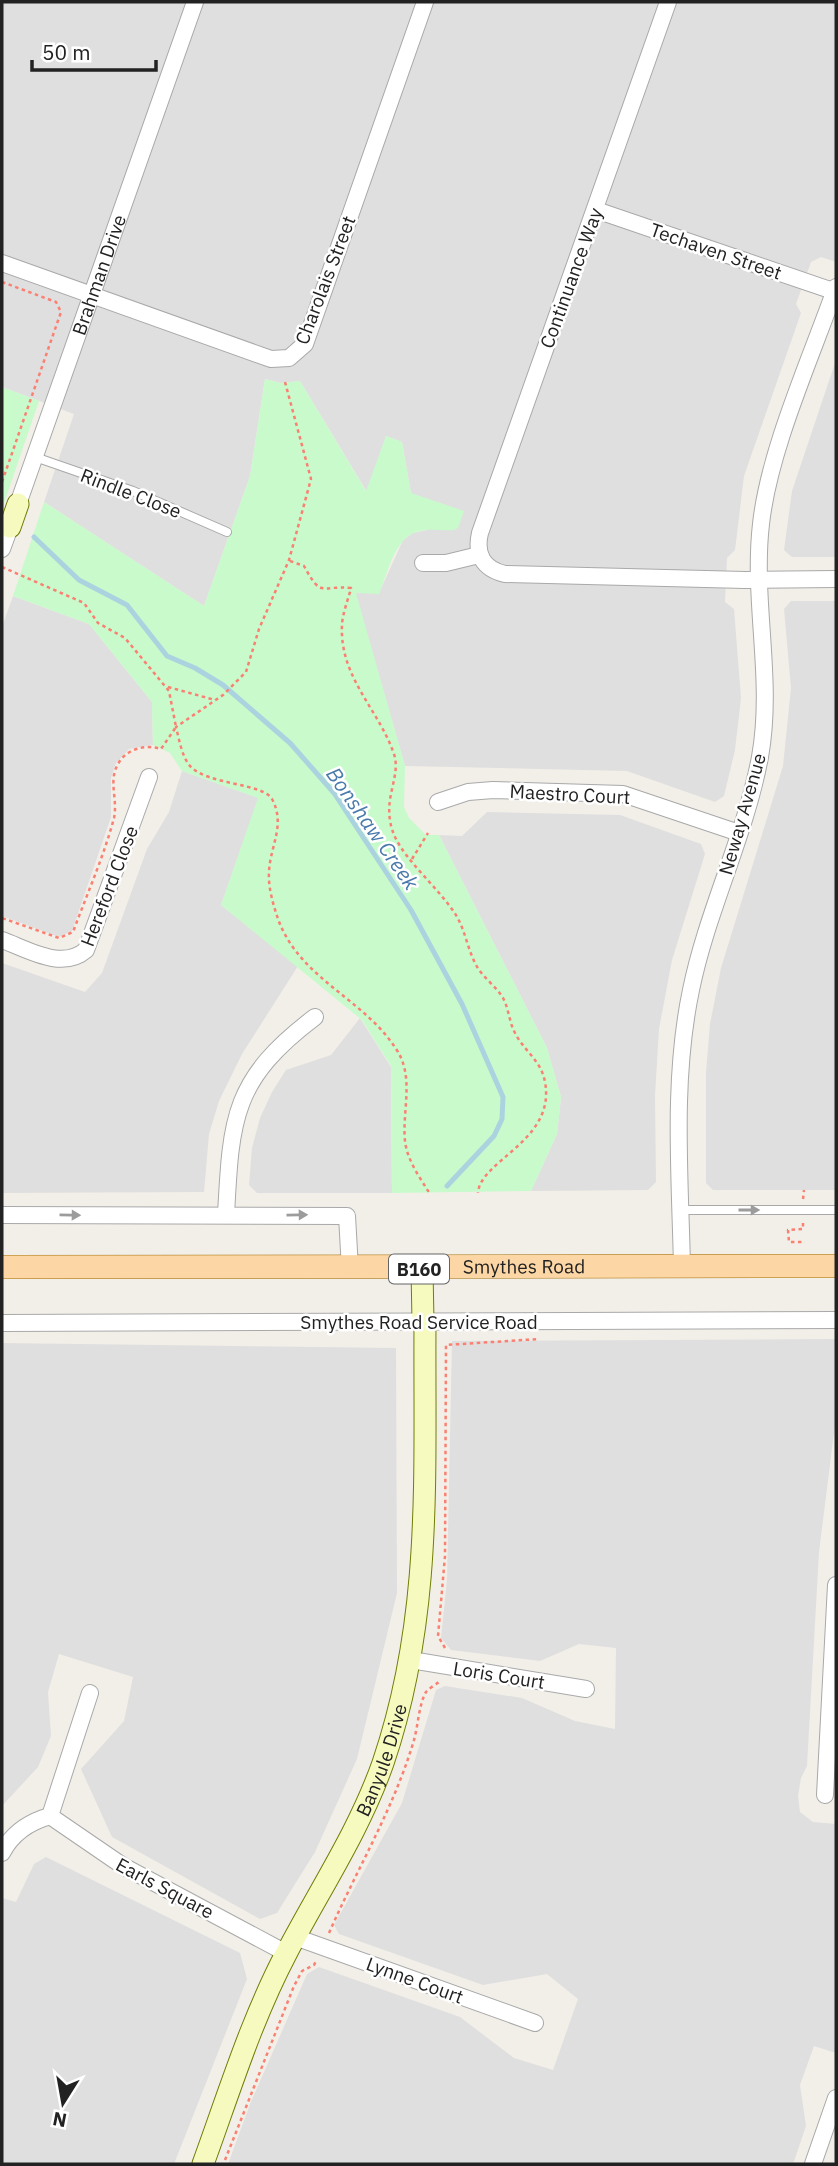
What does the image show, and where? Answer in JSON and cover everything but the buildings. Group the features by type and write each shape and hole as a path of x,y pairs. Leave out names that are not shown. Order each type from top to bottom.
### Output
{"main road":[{"name":"Smythes Road","path":"2,1267 422,1269 682,1265 836,1266"}],"street":[{"name":"Brahman Drive","path":"2,549 195,2"},
{"name":"Charolais Street","path":"92,295 271,359 285,359 300,351 425,2"},
{"name":"Continuance Way","path":"480,555 480,533 668,2"},
{"name":"Techaven Street","path":"596,210 836,290"},
{"path":"2,263 92,295"},
{"name":"Neway Avenue","path":"682,1265 680,1077 686,1022 696,967 739,833 760,755 766,706 759,580 761,523 770,477 836,290"},
{"path":"423,563 446,563 480,555 489,567 505,574 759,580 836,579"},
{"name":"Hereford Close","path":"2,940 57,959 76,957 86,950 149,777"},
{"name":"Maestro Court","path":"438,802 468,792 492,790 623,794 739,833"},
{"path":"226,1215 230,1143 244,1097 270,1055 315,1017"},
{"path":"2,1215 348,1216 350,1269"},
{"name":"Banyule Drive","path":"203,2164 242,2052 291,1945 332,1874 370,1796 389,1742 411,1660 423,1555 422,1269"},
{"name":"Smythes Road Service Road","path":"2,1323 836,1320"},
{"path":"825,1795 836,1586"},
{"name":"Loris Court","path":"411,1660 586,1689"},
{"path":"2,1853 7,1843 22,1828 50,1816 90,1693"},
{"name":"Earls Square","path":"50,1816 123,1866 291,1945"},
{"name":"Lynne Court","path":"291,1945 535,2023"},
{"path":"813,2164 836,2098"}],"lane":[{"name":"Rindle Close","path":"35,457 133,491 227,532"},
{"path":"681,1210 836,1210"}],"path":[{"path":"2,282 56,302 61,312 2,482"},
{"path":"2,918 59,938 73,932 114,818 113,778 116,766 135,749 161,749 176,727 223,695 249,667 259,629 289,560 311,479 285,382"},
{"path":"289,560 304,566 313,584 320,589 351,589 342,625 345,661 394,754 396,769 389,800 390,824 400,845 458,919 475,963 502,996 515,1034 537,1060 545,1081 544,1103 532,1130 516,1150 484,1174 478,1193"},
{"path":"2,567 84,603 98,623 131,644 167,687 187,762 193,769 244,789 263,790 271,798 279,829 269,876 278,919 302,961 379,1028 399,1054 405,1076 406,1146 430,1194"},
{"path":"167,687 215,700"},
{"path":"412,859 428,833"}],"shaded area":[{"path":"2,2 836,2 836,262 821,257 811,262 796,304 801,313 744,476 735,550 727,558 725,602 734,609 741,698 735,750 724,796 715,802 627,771 405,766 355,593 379,593 403,540 413,533 427,530 411,493 402,442 386,436 367,492 300,381 281,383 265,379 250,476 204,606 44,502 74,414 2,387"},
{"path":"836,360 836,557 792,557 784,550 792,491"},
{"path":"13,596 89,624 152,702 153,745 129,749 116,763 111,778 111,817 72,931 59,937 2,916 2,627"},
{"path":"791,601 836,601 836,1190 713,1190 706,1183 706,1072 710,1024 721,968 783,766 791,688 784,609"},
{"path":"182,771 259,798 221,905 298,966 242,1054 219,1101 209,1134 204,1192 2,1193 2,963 85,992 102,973 147,849 169,812"},
{"path":"487,812 620,815 701,844 705,854 672,960 659,1029 655,1096 656,1182 648,1190 531,1191 557,1134 561,1097 547,1048 439,835 462,836"},
{"path":"360,1018 391,1067 392,1193 257,1193 249,1185 252,1148 260,1118 272,1092 286,1070 331,1055"},
{"path":"836,1339 836,1417 819,1552 807,1766 801,1778 798,1796 800,1812 813,1822 836,1824 836,2053 814,2046 800,2085 806,2126 793,2164 228,2164 250,2104 307,1974 319,1967 460,2017 514,2058 553,2070 578,1999 547,1974 483,1985 339,1934 334,1925 402,1803 436,1690 445,1686 522,1698 575,1721 615,1729 616,1648 579,1644 540,1661 451,1650 441,1638 447,1579 452,1341"},
{"path":"2,1343 396,1348 397,1593 357,1759 315,1852 277,1913 260,1919 112,1837 81,1769 124,1721 133,1677 59,1654 48,1692 51,1736 38,1767 2,1806"},
{"path":"46,1857 240,1953 247,1979 174,2164 2,2164 2,1898 16,1902 34,1864"}],"green space":[{"path":"265,379 281,383 300,381 366,491 386,436 402,442 411,493 464,511 458,528 454,530 424,530 411,534 404,540 398,547 379,594 356,593 405,766 404,807 409,818 426,835 439,835 547,1048 561,1097 557,1134 531,1191 392,1193 391,1066 362,1020 221,905 258,798 182,771 170,753 153,745 152,702 89,624 13,596 44,502 204,606 250,476"},
{"path":"2,387 39,401 2,509"}],"waterway":[{"name":"Bonshaw Creek","path":"34,537 79,580 127,605 167,656 195,668 223,685 290,743 334,793 411,910 462,1004 503,1097 502,1119 494,1136 447,1186"}]}
